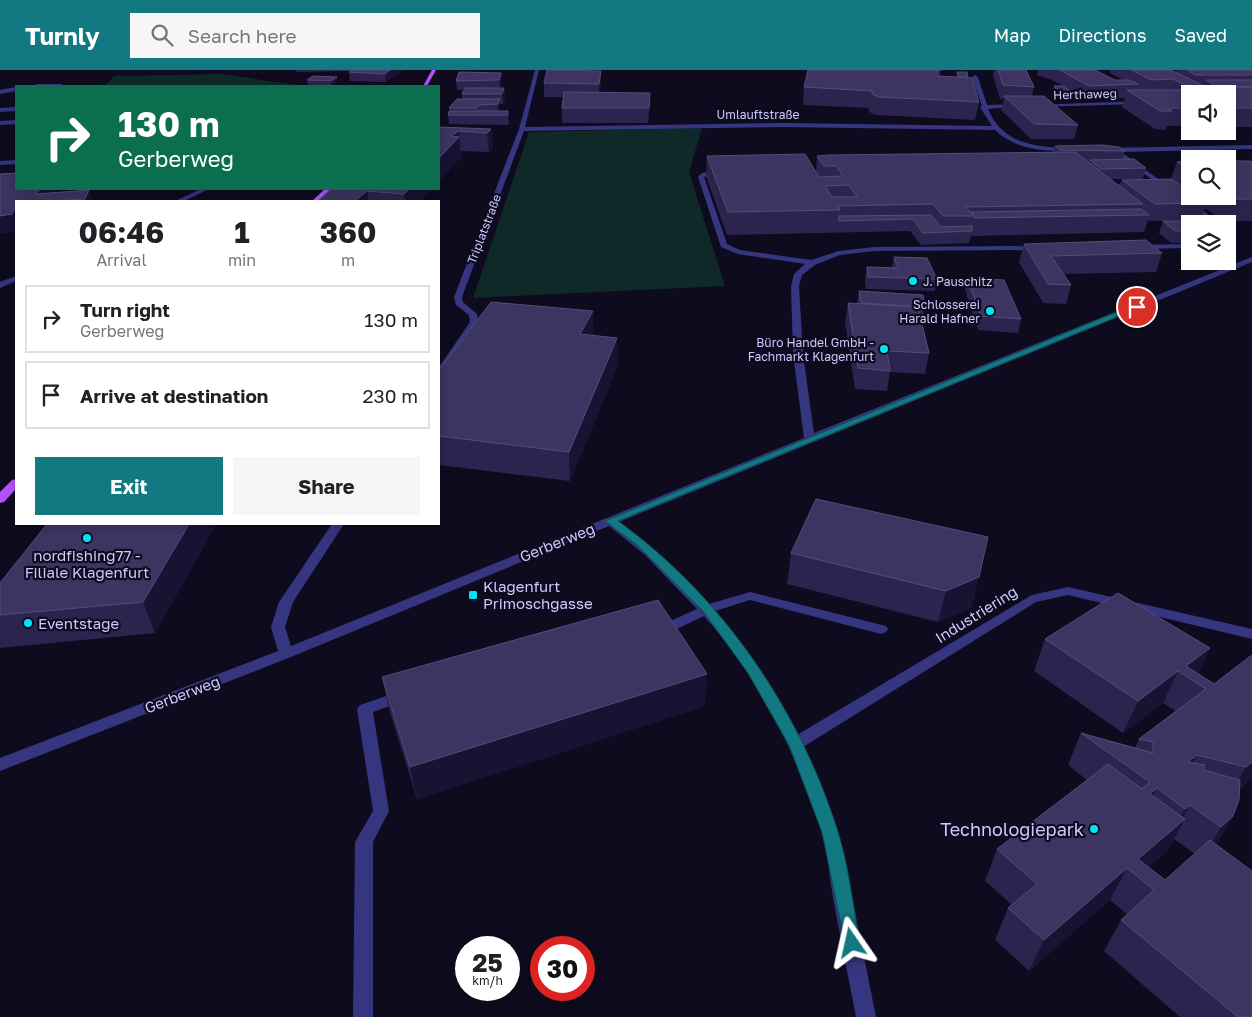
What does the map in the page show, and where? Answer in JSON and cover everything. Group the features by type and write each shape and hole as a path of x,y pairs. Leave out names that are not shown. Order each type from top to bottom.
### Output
{"main road":[{"path":"426,85 434,70"},
{"path":"315,200 328,190"},
{"path":"0,498 15,483"}],"street":[{"name":"Triplatstraße","path":"440,373 474,322 473,314 459,303 458,297 522,129 537,70"},
{"path":"975,76 983,107 994,128 1009,140 1028,146 1076,150"},
{"path":"0,92 15,89"},
{"path":"0,96 15,96"},
{"name":"Herthaweg","path":"1032,106 1147,102"},
{"path":"983,107 1022,106"},
{"path":"0,110 15,109"},
{"path":"0,124 15,122"},
{"name":"Umlauftstraße","path":"522,129 784,125 994,128"},
{"path":"1100,150 1252,147"},
{"path":"1115,150 1172,191"},
{"path":"0,163 15,162"},
{"path":"1125,164 1135,164"},
{"path":"729,171 704,174 701,178 724,245 738,252 812,262"},
{"path":"181,200 204,190"},
{"path":"1190,205 1204,215"},
{"path":"1130,247 1181,246"},
{"path":"810,440 798,354 795,286 798,274 812,262 839,253 874,249 1051,248"},
{"name":"Gerberweg","path":"0,766 286,653 1252,259"},
{"path":"0,285 15,278"},
{"path":"610,521 641,543 708,609 753,670 796,744 830,832 866,1017"},
{"path":"286,653 278,627 286,602 337,525"},
{"name":"Industriering","path":"796,744 1032,598 1068,592 1252,634"},
{"path":"640,625 668,628 708,609 750,596 881,629"},
{"path":"363,1017 364,842 381,810 365,709 420,690"}],"green space":[{"path":"222,74 297,85 106,85 114,76"},
{"path":"702,128 689,172 725,286 473,298 529,132"}],"building":[{"path":"352,70 390,70 385,74 349,72"},
{"path":"547,70 601,71 599,84 544,83"},
{"path":"808,70 937,70 938,76 972,78 979,102 879,97 872,94 872,91 804,87"},
{"path":"998,70 1026,70 1034,87 1003,85"},
{"path":"1060,70 1095,70 1115,80 1129,80 1138,84 1089,86"},
{"path":"1132,70 1171,70 1202,85 1185,85 1173,79 1151,80"},
{"path":"1188,70 1252,70 1252,75 1195,75"},
{"path":"459,72 501,73 499,80 456,81"},
{"path":"957,72 967,72 968,77 958,77"},
{"path":"313,76 337,77 331,81 307,80"},
{"path":"1206,80 1252,80 1252,87 1214,85"},
{"path":"1054,86 1064,86 1072,93 1062,93"},
{"path":"1236,87 1252,87 1252,108 1236,108"},
{"path":"465,88 504,88 502,94 462,94"},
{"path":"1127,90 1181,90 1181,108 1167,108 1172,111 1160,111"},
{"path":"564,92 650,93 649,108 562,108"},
{"path":"1004,96 1044,96 1078,125 1034,124"},
{"path":"457,99 500,99 498,104 479,105 477,108 449,108"},
{"path":"449,111 508,111 508,115 448,115"},
{"path":"440,127 491,129 487,133 459,131 451,136 459,137 440,157"},
{"path":"1102,145 1119,147 1125,151 1060,150 1055,146"},
{"path":"1075,152 1143,204 966,207 974,216 943,216 933,204 838,206 840,210 728,212 707,156 805,154 819,177 843,176 836,166 824,166 817,156","holes":["849,185 857,197 832,197 825,186"]},
{"path":"1134,159 1146,168 1101,169 1090,160"},
{"path":"1236,161 1252,162 1252,199 1236,199"},
{"path":"15,173 15,190 39,190 36,194 89,190 85,199 15,200 15,208 12,214 0,216 0,174"},
{"path":"1171,179 1181,185 1181,204 1155,204 1122,180"},
{"path":"330,190 408,190 404,194 367,191 356,200 319,200"},
{"path":"1141,209 1149,215 974,218 971,212"},
{"path":"931,215 941,227 972,226 972,231 923,233 913,219 839,221 839,216"},
{"path":"1163,221 1181,221 1181,231 1175,231"},
{"path":"1146,240 1162,253 1051,256 1071,285 1048,284 1024,244"},
{"path":"894,257 927,258 937,279 868,277 867,267 898,268"},
{"path":"967,278 1004,280 1021,319 981,316"},
{"path":"859,291 923,295 925,307 861,303"},
{"path":"491,302 593,311 580,334 617,338 569,452 440,436 440,369"},
{"path":"848,303 918,307 929,353 887,351 890,371 858,368"},
{"path":"816,499 988,537 979,577 946,591 791,553"},
{"path":"46,525 188,525 143,602 0,615 0,583"},
{"path":"1118,593 1210,648 1186,666 1214,684 1252,655 1252,762 1246,767 1197,755 1188,762 1205,765 1203,770 1240,780 1239,800 1233,816 1221,827 1190,805 1185,809 1157,788 1150,794 1185,819 1138,859 1165,880 1210,840 1252,871 1252,1017 1238,1017 1121,920 1154,890 1127,868 1044,940 1008,908 1037,884 997,849 1108,764 1142,789 1150,782 1081,733 1153,753 1153,742 1139,739 1206,689 1178,671 1138,701 1045,639"},
{"path":"658,600 707,674 410,767 382,677"}],"place":[{"name":"J. Pauschitz","path":"913,281"},
{"name":"Schlosserei Harald Hafner","path":"990,311"},
{"name":"Büro Handel GmbH - Fachmarkt Klagenfurt","path":"884,349"},
{"name":"nordfishing77 - Filiale Klagenfurt","path":"87,538"},
{"name":"Klagenfurt Primoschgasse","path":"473,595"},
{"name":"Eventstage","path":"28,623"},
{"name":"Technologiepark","path":"1094,829"}],"route":[{"path":"852,943 830,832 796,744 753,670 708,609 641,543 610,521 1137,307"}]}
